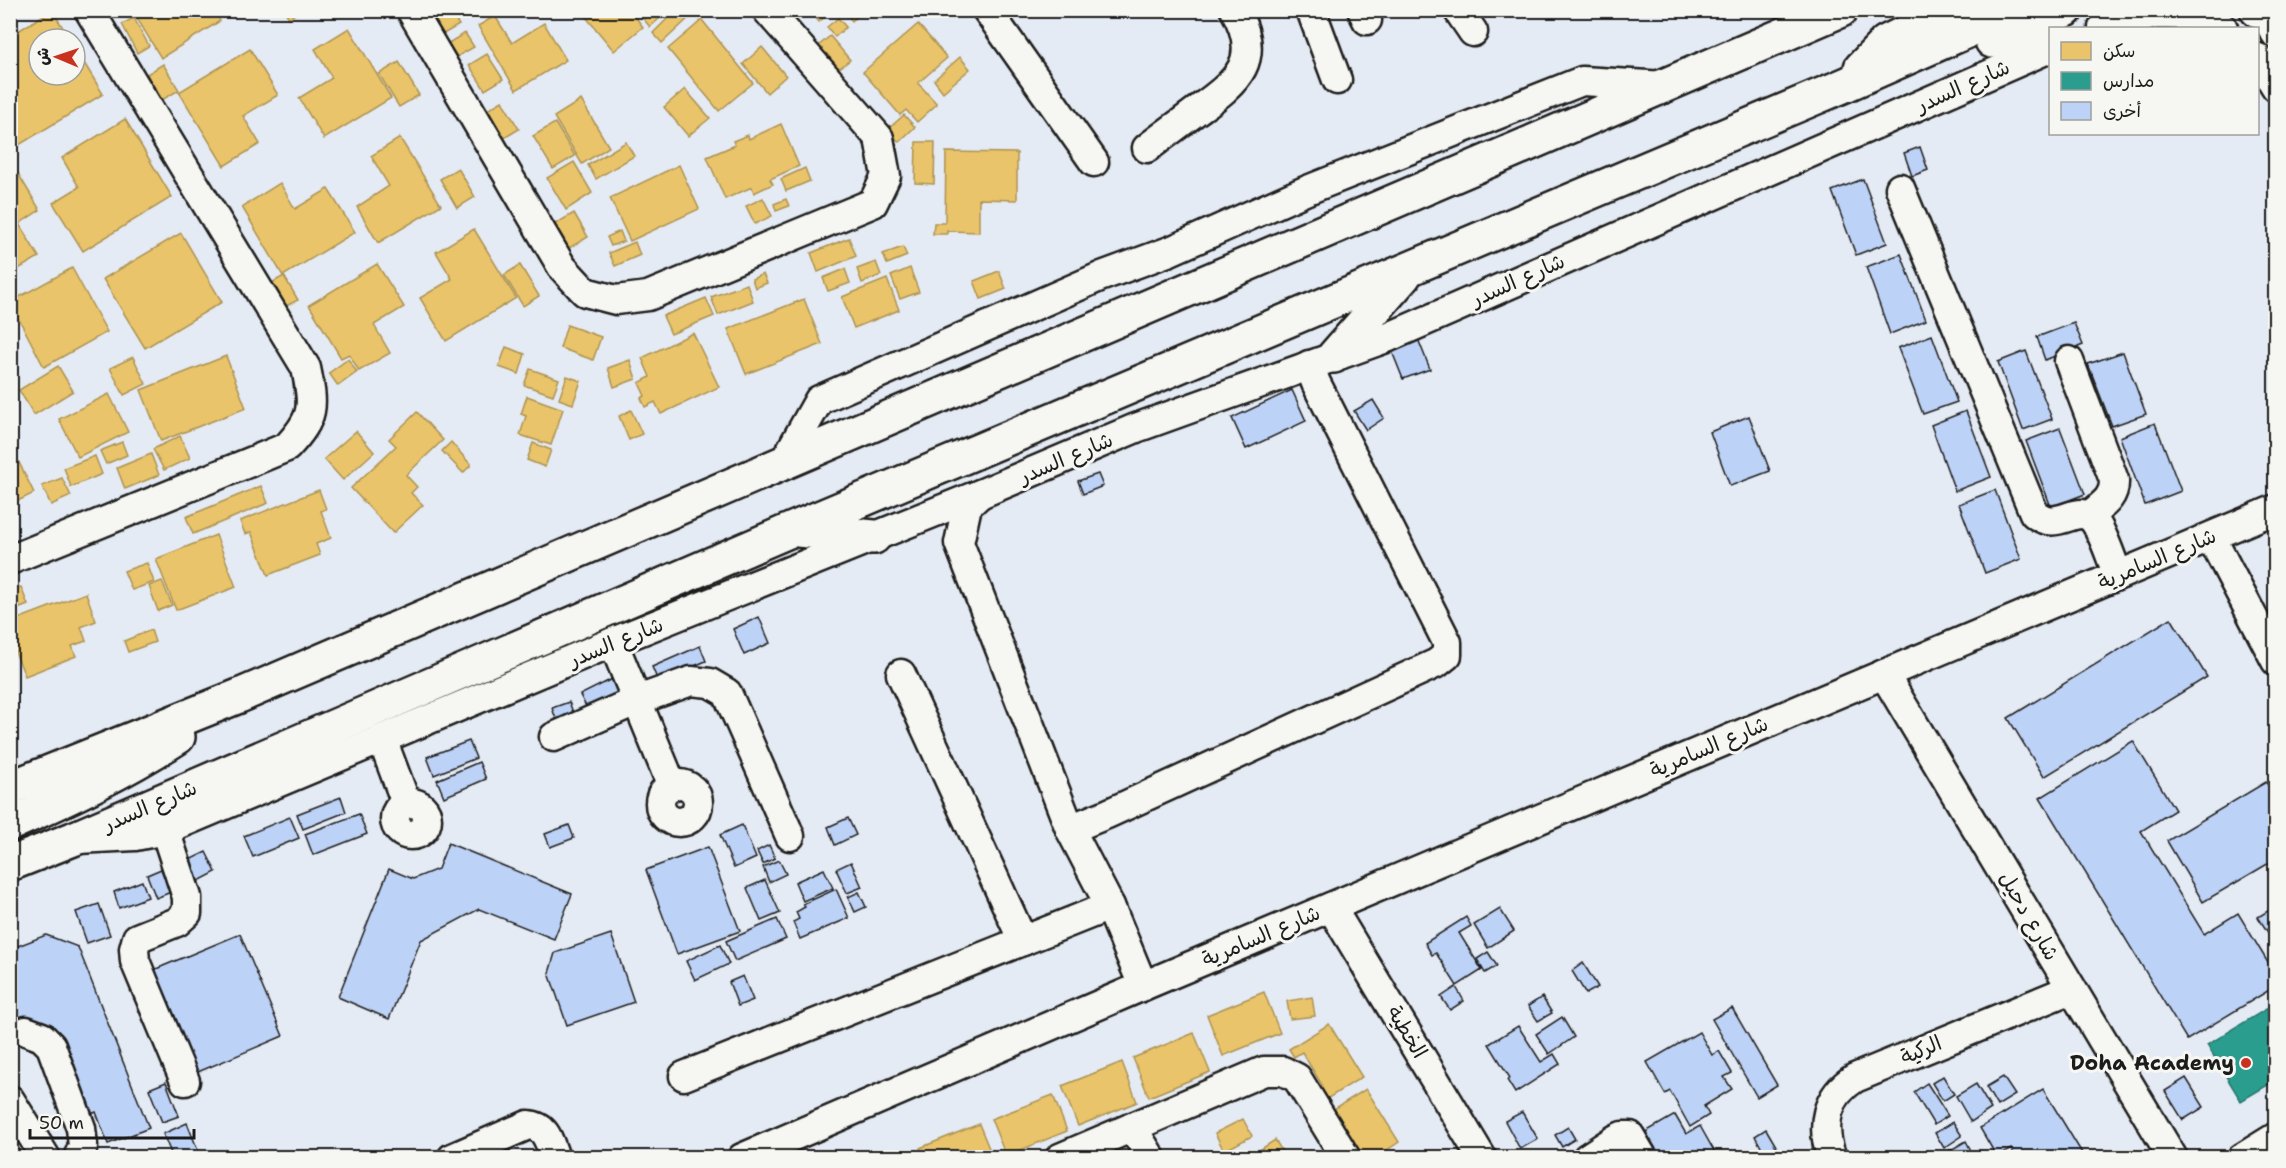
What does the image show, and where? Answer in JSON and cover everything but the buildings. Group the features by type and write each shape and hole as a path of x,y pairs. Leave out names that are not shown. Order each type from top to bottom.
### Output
{"main road":[{"path":"10,788 239,696 1840,10"},
{"path":"1845,85 1886,42 1952,10"},
{"name":"شارع السدر","path":"14,864 793,529 1845,85 2015,10"},
{"path":"1845,85 1893,82 2066,10"},
{"path":"1322,361 1411,268"},
{"path":"793,529 874,537"},
{"path":"10,824 110,778 161,748 239,696"}],"street":[{"path":"10,560 287,447 305,428 313,400 306,368 89,10"},
{"path":"411,10 562,267 585,292 616,300 648,297 873,203 886,176 879,138 767,10"},
{"path":"987,10 1094,162"},
{"path":"1147,148 1228,88 1240,75 1246,58 1246,40 1242,22 1235,10"},
{"path":"1311,10 1337,80"},
{"path":"2107,27 2156,14 2196,15 2221,27"},
{"name":"شارع السدر","path":"73,839 135,836 165,830 613,642 980,494 1136,428 1389,337 2049,48"},
{"path":"2259,60 2276,87"},
{"path":"783,464 819,400 1101,276 1170,251 1305,191 1582,81 1665,86"},
{"path":"1900,188 2034,513 2043,521 2052,522 2079,514 2089,516 2096,523 2118,576"},
{"path":"1070,829 1437,663 1447,655 1447,642 1316,383 1322,361"},
{"path":"2069,361 2114,480 2115,490 2089,516"},
{"path":"959,543 967,506 980,494"},
{"name":"شارع السامرية","path":"742,1158 1143,986 2276,509"},
{"path":"904,525 929,526 959,543 1070,829 1110,906 1143,986"},
{"path":"2211,537 2276,661"},
{"path":"613,642 672,786"},
{"path":"901,674 1023,941"},
{"name":"شارع دحيل","path":"1884,674 2173,1158"},
{"path":"554,737 638,700 691,681 710,683 727,693 790,837"},
{"path":"382,739 406,803"},
{"path":"165,830 187,897 187,913 177,922 138,938 134,949 135,961 185,1081"},
{"path":"684,1076 1110,906"},
{"name":"الخطية","path":"1331,907 1482,1158"},
{"name":"الركية","path":"1832,1158 1826,1137 1827,1118 1832,1101 1841,1087 1866,1074 2071,989"},
{"path":"26,1032 42,1037 51,1046 81,1128 83,1146 78,1158"},
{"path":"1060,1158 1264,1071 1283,1071 1297,1078 1346,1158"},
{"path":"10,1100 46,1158"},
{"path":"452,1158 528,1125 537,1125 545,1131 555,1158"},
{"path":"1132,1127 1151,1158"},
{"path":"1587,1158 1622,1136 1630,1136 1642,1158"},
{"path":"2242,1158 2276,1137"}],"place":[{"name":"Doha Academy","path":"2246,1063"}]}
